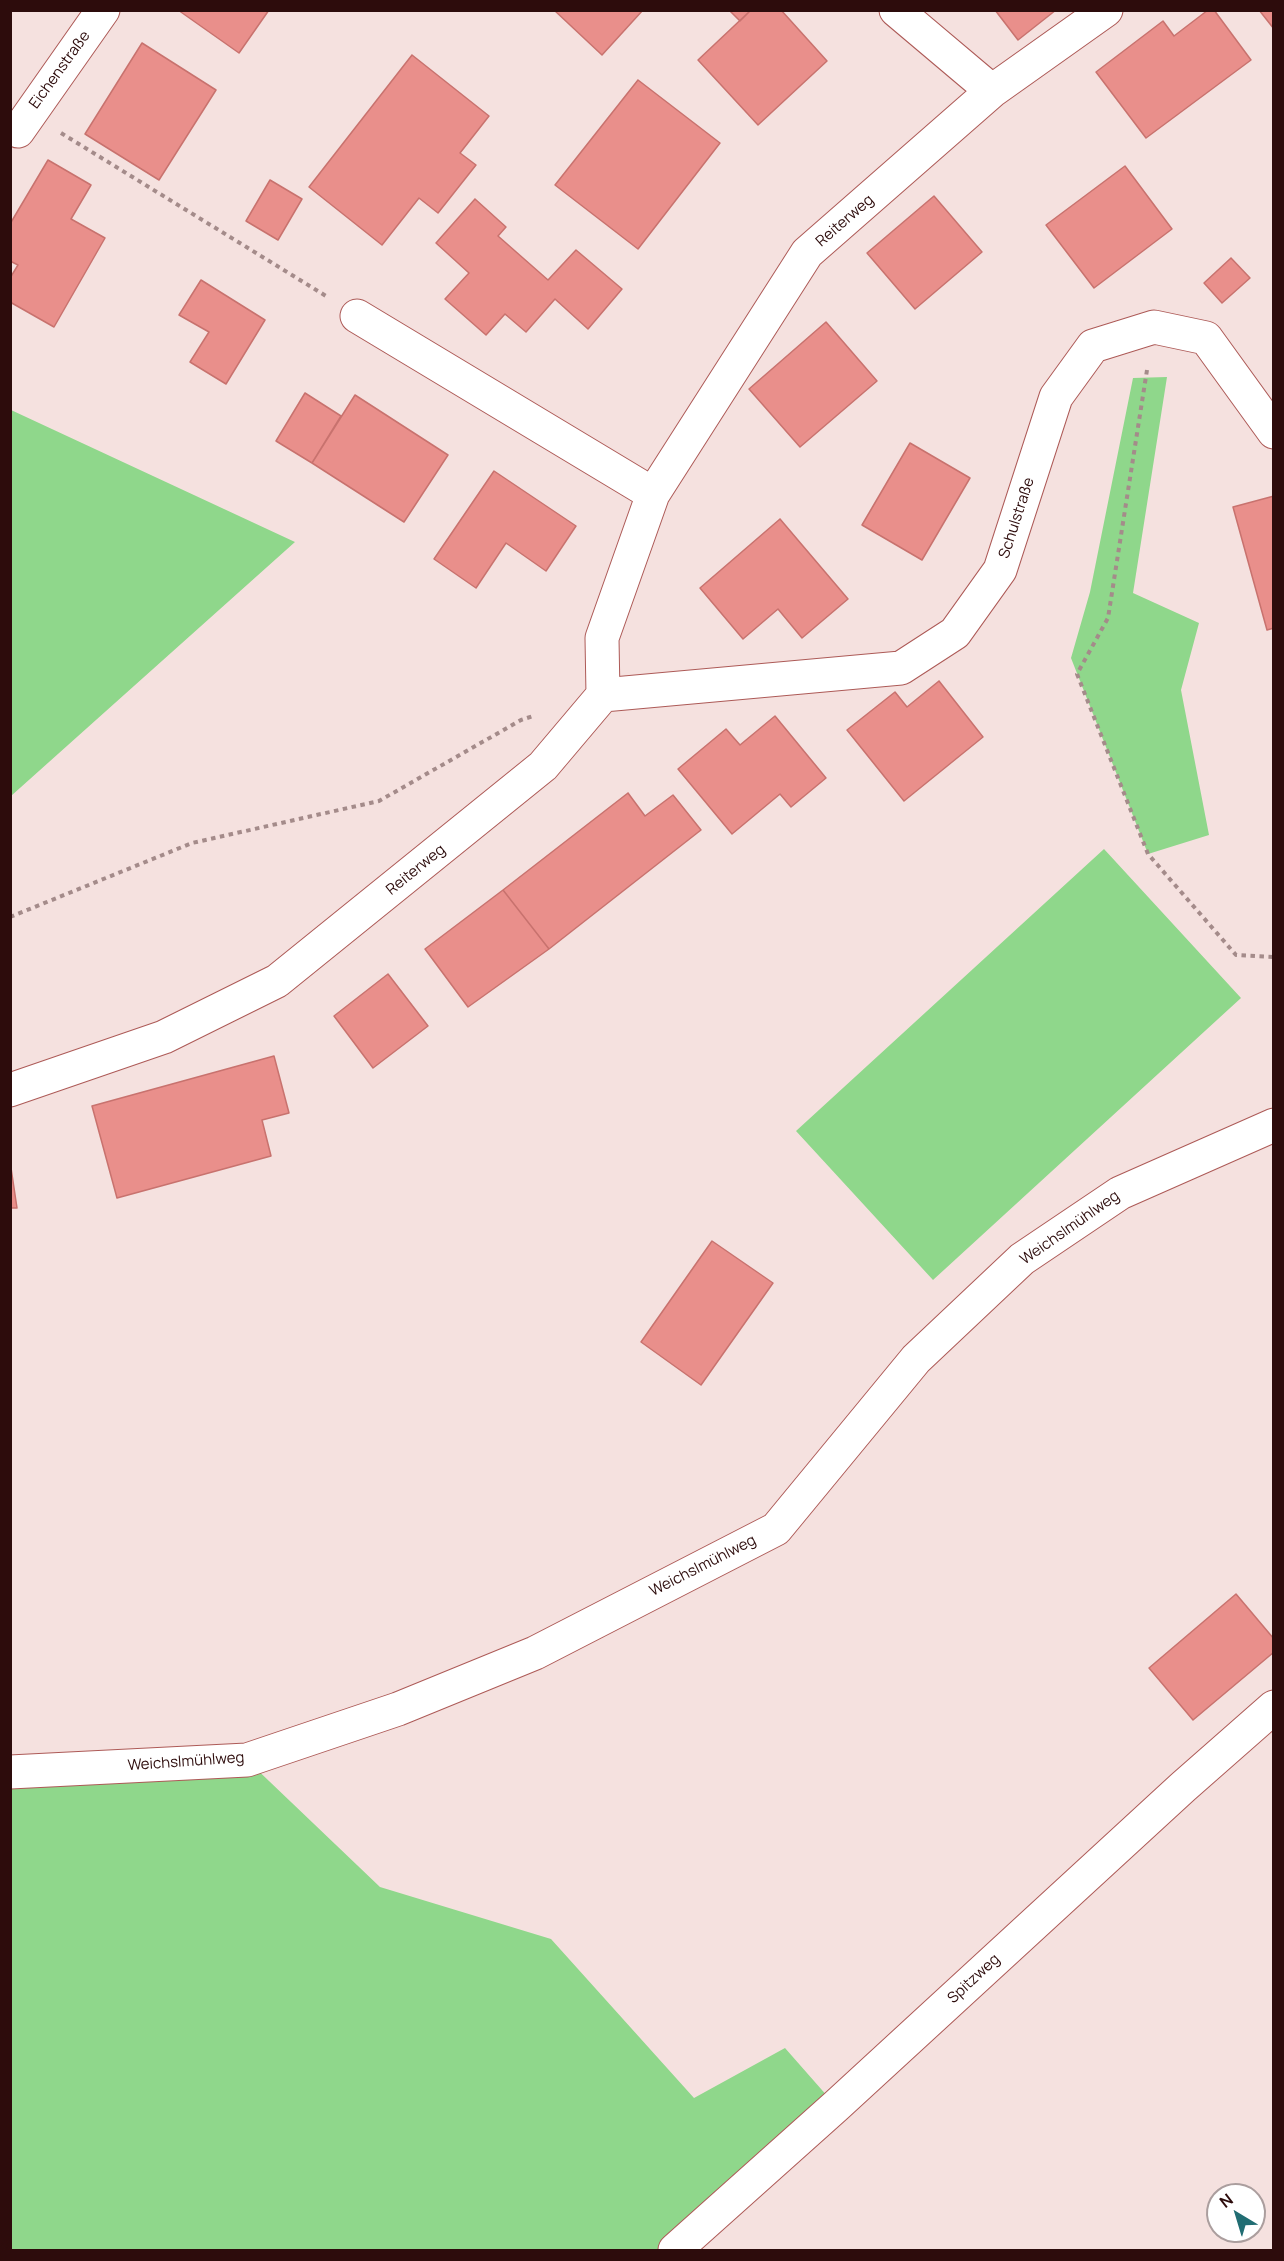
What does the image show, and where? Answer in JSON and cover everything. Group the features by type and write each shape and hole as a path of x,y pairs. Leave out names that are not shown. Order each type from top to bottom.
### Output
{"street":[{"name":"Eichenstraße","path":"19,124 103,10"},
{"path":"896,10 992,91"},
{"name":"Reiterweg","path":"10,1090 164,1037 277,981 543,766 603,695 602,638 653,494 807,253 992,91 1106,10"},
{"path":"357,316 653,494"},
{"name":"Schulstraße","path":"603,695 901,668 955,633 1000,570 1056,397 1093,346 1154,327 1206,338 1274,432"},
{"name":"Weichslmühlweg","path":"10,1772 247,1760 398,1709 535,1653 776,1529 916,1359 1022,1259 1120,1193 1274,1125"},
{"name":"Spitzweg","path":"675,2250 836,2106 1183,1787 1274,1707"}],"path":[{"path":"19,124 357,316"},
{"path":"1154,327 1108,618 1077,674 1148,854 1236,955 1274,957"},
{"path":"10,917 192,843 379,801 521,720 541,714"}],"green space":[{"path":"1167,377 1133,593 1199,623 1181,690 1209,835 1148,854 1071,658 1090,592 1133,378"},
{"path":"11,410 295,542 11,796"},
{"path":"1104,849 1241,998 933,1280 796,1131"},
{"path":"247,1760 380,1887 551,1939 694,2098 785,2048 836,2106 675,2250 11,2250 11,1772"}],"building":[{"path":"178,10 269,10 239,53"},
{"path":"554,10 643,10 602,55"},
{"path":"729,10 751,10 740,21"},
{"path":"751,10 781,10 827,61 758,125 698,60"},
{"path":"995,10 1056,10 1018,40"},
{"path":"1208,10 1214,10 1251,60 1146,138 1096,72 1163,21 1174,36"},
{"path":"1259,10 1274,10 1274,29"},
{"path":"142,43 216,90 159,180 85,134"},
{"path":"412,55 489,116 460,153 476,165 438,213 419,198 382,245 309,187"},
{"path":"638,80 720,143 638,249 555,185"},
{"path":"48,160 91,185 71,219 105,238 54,327 10,302 10,278 18,265 10,261 10,224"},
{"path":"1125,166 1172,229 1094,288 1046,225"},
{"path":"270,180 302,199 278,240 246,221"},
{"path":"934,196 982,252 915,309 867,253"},
{"path":"475,199 506,227 498,236 548,280 576,250 622,289 588,329 555,299 526,332 505,314 486,335 445,299 469,273 436,243"},
{"path":"1231,258 1250,278 1222,303 1204,283"},
{"path":"201,280 265,320 226,384 190,362 209,332 179,315"},
{"path":"826,322 877,381 800,447 749,389"},
{"path":"305,393 341,416 312,463 276,441"},
{"path":"355,395 448,455 404,522 312,463"},
{"path":"910,443 970,478 922,560 862,525"},
{"path":"494,471 576,526 546,571 506,543 476,588 434,559"},
{"path":"1274,496 1274,628 1267,630 1233,507"},
{"path":"780,519 848,599 802,638 778,609 743,639 700,588"},
{"path":"939,681 983,737 904,801 847,730 895,692 907,707"},
{"path":"775,716 826,778 791,807 780,794 732,834 678,769 726,729 740,745"},
{"path":"628,793 645,816 673,795 701,830 549,949 503,890"},
{"path":"503,890 549,949 468,1007 425,949"},
{"path":"388,974 428,1026 373,1068 334,1016"},
{"path":"274,1056 289,1113 262,1120 271,1156 117,1198 92,1106"},
{"path":"10,1161 17,1208 10,1208"},
{"path":"712,1241 773,1283 701,1385 641,1342"},
{"path":"1236,1594 1274,1639 1274,1652 1193,1720 1149,1668"}]}
